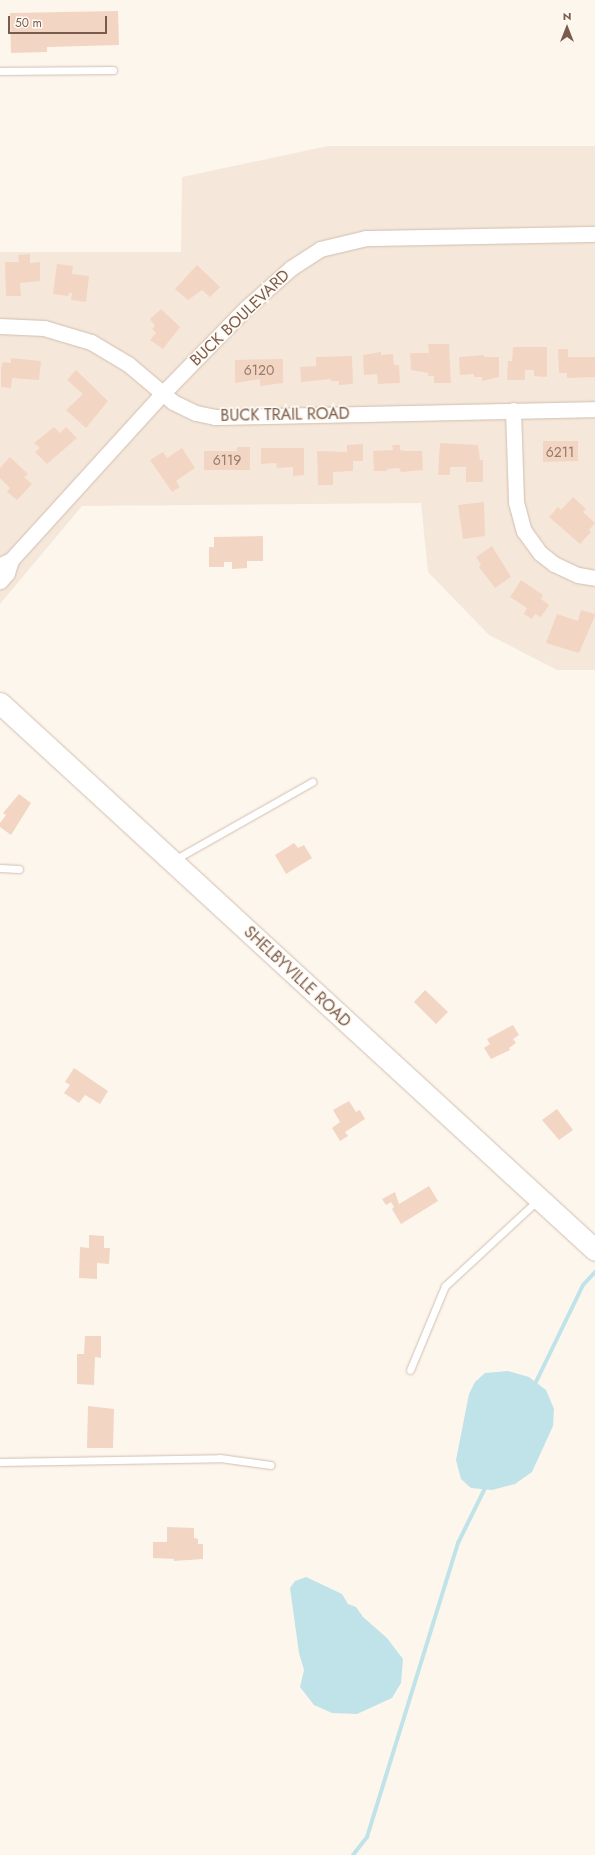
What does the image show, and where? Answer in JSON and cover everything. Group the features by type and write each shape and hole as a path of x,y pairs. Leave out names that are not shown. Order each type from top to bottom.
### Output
{"main road":[{"name":"SHELBYVILLE ROAD","path":"0,703 594,1249"}],"street":[{"name":"BUCK BOULEVARD","path":"0,581 7,573 5,562 162,394 246,308 291,268 320,249 366,238 595,234"},
{"name":"BUCK TRAIL ROAD","path":"0,326 44,328 91,342 128,364 162,394 184,408 215,417 595,409"},
{"path":"513,410 516,502 524,531 540,553 554,564 578,575 595,578"}],"lane":[{"path":"0,71 113,70"},
{"path":"172,861 312,782"},
{"path":"0,868 19,869"},
{"path":"410,1370 445,1286 539,1199"},
{"path":"0,1462 220,1458 272,1465"}],"shaded area":[{"path":"328,146 595,146 595,670 557,670 489,635 428,572 421,503 82,506 0,604 0,252 181,252 182,177"}],"water":[{"path":"508,1371 529,1377 546,1390 554,1409 553,1426 532,1472 515,1484 492,1490 471,1488 461,1479 456,1460 469,1394 475,1382 485,1373"},
{"path":"306,1577 342,1594 348,1604 356,1607 363,1617 387,1638 403,1659 401,1683 392,1698 357,1714 332,1713 314,1705 300,1687 304,1670 299,1653 290,1588 295,1581"}],"building":[{"path":"118,11 119,45 47,47 47,52 11,53 10,13"},
{"path":"30,254 30,263 40,262 40,281 20,283 21,296 6,296 5,262 19,262 18,255"},
{"path":"57,264 73,266 72,274 89,276 86,302 71,300 72,293 69,293 68,296 53,294"},
{"path":"197,265 220,287 210,297 202,290 188,300 175,289"},
{"path":"161,309 180,327 163,349 150,340 156,333 152,329 155,326 150,319"},
{"path":"428,344 449,344 451,383 434,383 434,376 428,376 428,373 411,370 410,353 429,353"},
{"path":"513,347 547,347 547,377 534,376 534,370 525,370 525,380 507,380 508,361 512,361"},
{"path":"558,349 568,349 568,357 595,357 595,377 567,378 567,373 559,373"},
{"path":"381,352 381,355 393,354 394,365 399,365 400,383 378,384 377,374 364,375 363,355"},
{"path":"484,355 484,357 499,357 499,377 482,381 482,377 474,377 474,374 460,375 459,357"},
{"path":"352,356 353,384 339,385 339,381 331,381 331,379 301,382 300,367 316,366 316,357"},
{"path":"11,358 41,361 39,380 12,378 11,388 1,387 1,368 3,362 11,363"},
{"path":"283,359 283,383 260,386 260,379 235,383 235,360"},
{"path":"76,370 108,401 86,428 66,410 83,394 67,380"},
{"path":"54,427 60,433 66,427 77,438 47,464 35,452 40,448 34,443"},
{"path":"543,441 578,441 578,461 543,462"},
{"path":"440,443 478,445 480,460 483,460 483,482 466,482 466,467 450,467 450,475 438,475"},
{"path":"363,444 363,461 353,461 353,471 333,472 333,485 318,485 317,451 347,452 347,445"},
{"path":"392,445 400,445 400,450 405,451 422,451 423,470 401,472 399,468 387,469 387,471 374,471 373,451 393,450"},
{"path":"237,447 250,447 250,470 204,470 204,451 237,451"},
{"path":"182,448 195,468 176,481 180,487 172,492 150,460 163,452 167,458"},
{"path":"261,448 304,448 304,475 293,476 293,467 277,468 276,463 261,464"},
{"path":"10,457 28,474 24,477 32,484 17,500 7,492 10,488 0,478 0,468"},
{"path":"573,497 586,509 583,512 595,523 589,530 591,532 580,544 549,517 558,507 561,510"},
{"path":"484,502 485,536 463,539 458,505"},
{"path":"263,536 263,561 247,561 247,568 232,569 232,562 224,562 224,567 209,567 209,547 214,547 214,537"},
{"path":"492,546 511,577 495,588 479,567 481,565 476,557"},
{"path":"521,580 543,595 541,599 549,605 541,617 535,614 532,619 524,614 527,608 510,597"},
{"path":"581,610 595,614 595,616 579,653 546,643 557,614 578,621"},
{"path":"19,794 31,803 11,835 0,827 0,823 6,815 3,813"},
{"path":"294,843 298,848 304,845 312,858 286,874 275,855"},
{"path":"425,990 448,1012 436,1024 414,1002"},
{"path":"513,1025 519,1035 513,1039 516,1043 509,1048 510,1050 491,1059 484,1048 490,1044 487,1039"},
{"path":"74,1068 108,1091 100,1104 85,1095 79,1103 64,1093 70,1085 65,1082"},
{"path":"349,1101 356,1112 360,1110 365,1119 345,1132 348,1136 340,1141 332,1128 340,1122 333,1110"},
{"path":"557,1109 573,1130 559,1140 542,1120"},
{"path":"429,1186 438,1201 401,1224 392,1209 394,1207 391,1202 386,1205 382,1199 395,1192 399,1204"},
{"path":"89,1235 104,1236 104,1248 110,1248 109,1264 97,1263 97,1279 79,1278 80,1247 89,1248"},
{"path":"85,1336 101,1336 101,1358 95,1357 94,1385 77,1384 77,1354 84,1354"},
{"path":"88,1406 114,1409 113,1448 87,1448"},
{"path":"167,1527 194,1528 194,1538 198,1539 198,1544 203,1544 203,1559 174,1561 174,1559 153,1558 153,1542 167,1542"}],"waterway":[{"path":"534,1386 583,1285 595,1272"},
{"path":"353,1855 367,1837 458,1543 486,1486"}]}
